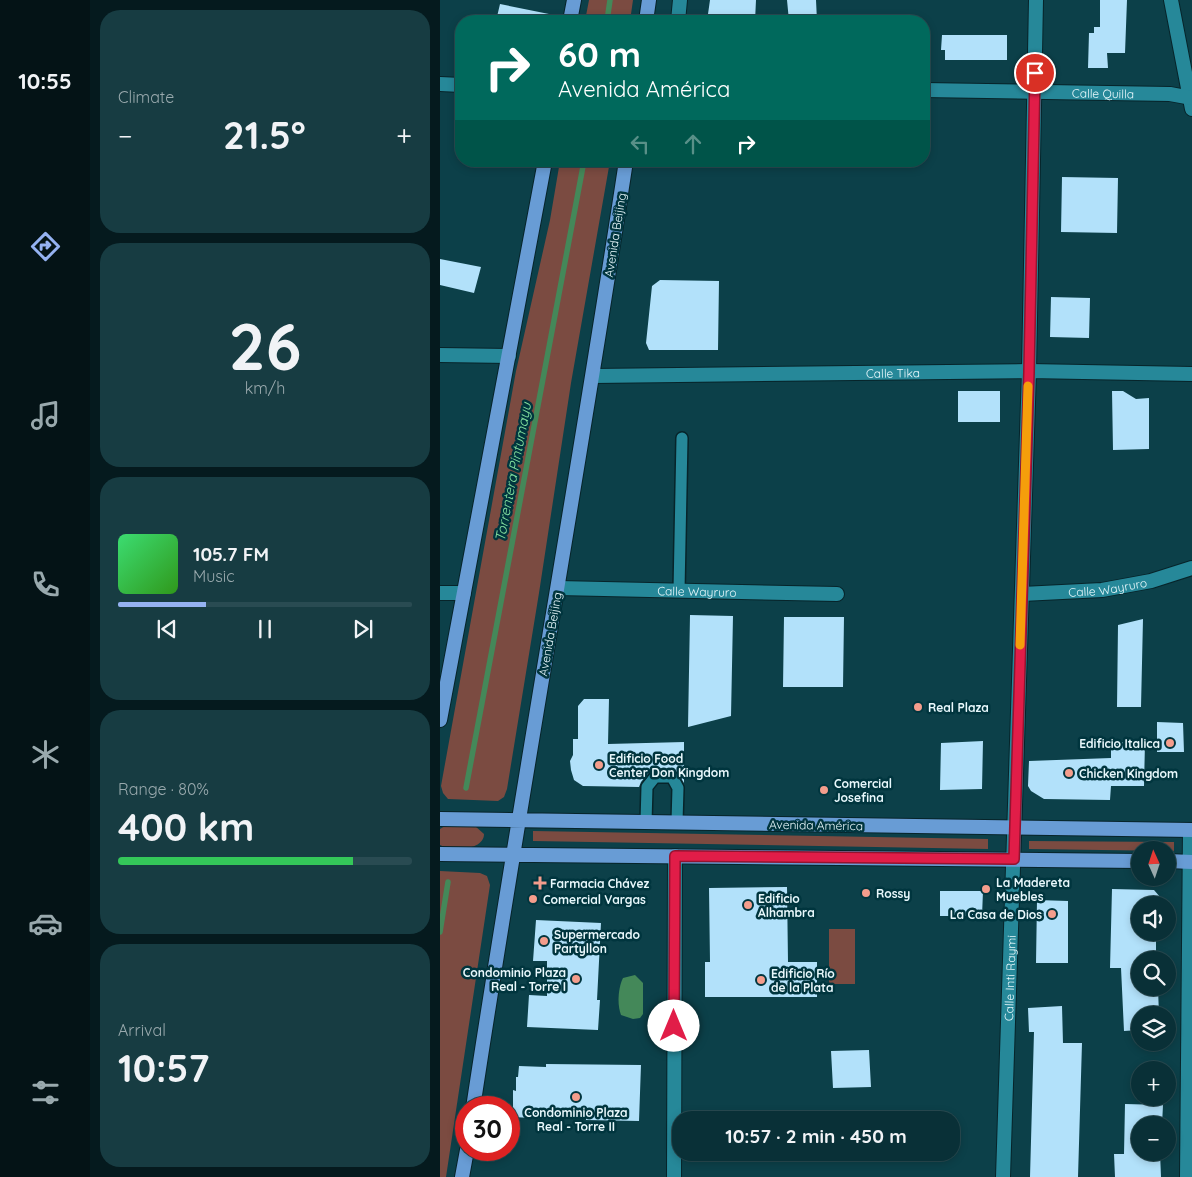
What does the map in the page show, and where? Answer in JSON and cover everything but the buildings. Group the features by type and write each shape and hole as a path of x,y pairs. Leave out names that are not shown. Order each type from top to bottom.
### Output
{"main road":[{"path":"571,15 574,0"},
{"path":"647,15 649,0"},
{"path":"440,720 544,167"},
{"name":"Avenida Beijing","path":"475,1096 512,855 593,376 625,167"},
{"name":"Avenida América","path":"440,819 1191,830"},
{"path":"440,854 1131,861"},
{"path":"1176,861 1191,862"},
{"path":"462,1177 465,1161"}],"street":[{"path":"679,15 680,0"},
{"name":"Calle Inti Raymi","path":"1003,1177 1029,372 1036,0"},
{"path":"1171,0 1191,101"},
{"path":"440,84 455,85"},
{"name":"Calle Quilla","path":"930,90 1170,94 1191,101"},
{"path":"440,355 508,356"},
{"name":"Calle Tika","path":"593,376 1029,372 1192,374"},
{"name":"Calle Wayruro","path":"1022,594 1102,590 1151,581 1192,568"},
{"name":"Calle Wayruro","path":"558,588 837,594"},
{"path":"440,593 464,593"},
{"path":"1186,1177 1191,830"},
{"path":"674,1177 675,856"}],"lane":[{"path":"679,591 682,438"},
{"path":"646,822 647,787 655,777 672,777 678,788 677,822"}],"shaded area":[{"path":"589,0 633,0 631,15 586,15"},
{"path":"559,167 609,167 571,383 507,789 504,797 498,801 448,799 443,793 441,786 516,371 550,220"},
{"path":"445,826 475,826 484,834 483,840 473,847 459,849 445,847 440,845 440,829"},
{"path":"533,831 988,839 988,849 533,841"},
{"path":"1029,841 1131,842 1131,850 1029,849"},
{"path":"440,871 480,873 487,876 490,885 458,1096 455,1096 455,1117 446,1177 440,1177"},
{"path":"829,929 855,929 855,984 829,984"},
{"path":"635,975 643,983 643,1014 640,1018 633,1019 621,1015 619,996 623,978"}],"waterway":[{"name":"Torrentera Pintumayu","path":"608,15 610,0"},
{"name":"Torrentera Pintumayu","path":"466,788 583,167"},
{"name":"Torrentera Pintumayu","path":"440,932 448,882"}],"slow traffic":[{"path":"1020,645 1028,386"}],"place":[{"name":"Real Plaza","path":"918,707"},
{"name":"Edificio Italica","path":"1170,743"},
{"name":"Edificio Food Center Don Kingdom","path":"599,765"},
{"name":"Chicken Kingdom","path":"1069,773"},
{"name":"Comercial Josefina","path":"824,790"},
{"name":"Farmacia Chávez","path":"540,883"},
{"name":"La Madereta Muebles","path":"986,889"},
{"name":"Rossy","path":"866,893"},
{"name":"Comercial Vargas","path":"533,899"},
{"name":"Edificio Alhambra","path":"748,905"},
{"name":"La Casa de Dios","path":"1052,914"},
{"name":"Supermercado Partyllon","path":"544,941"},
{"name":"Condominio Plaza Real - Torre I","path":"576,979"},
{"name":"Edificio Río de la Plata","path":"761,980"},
{"name":"Condominio Plaza Real - Torre II","path":"576,1097"}],"route":[{"path":"674,1026 675,856 1014,859 1029,372 1035,73"}]}
